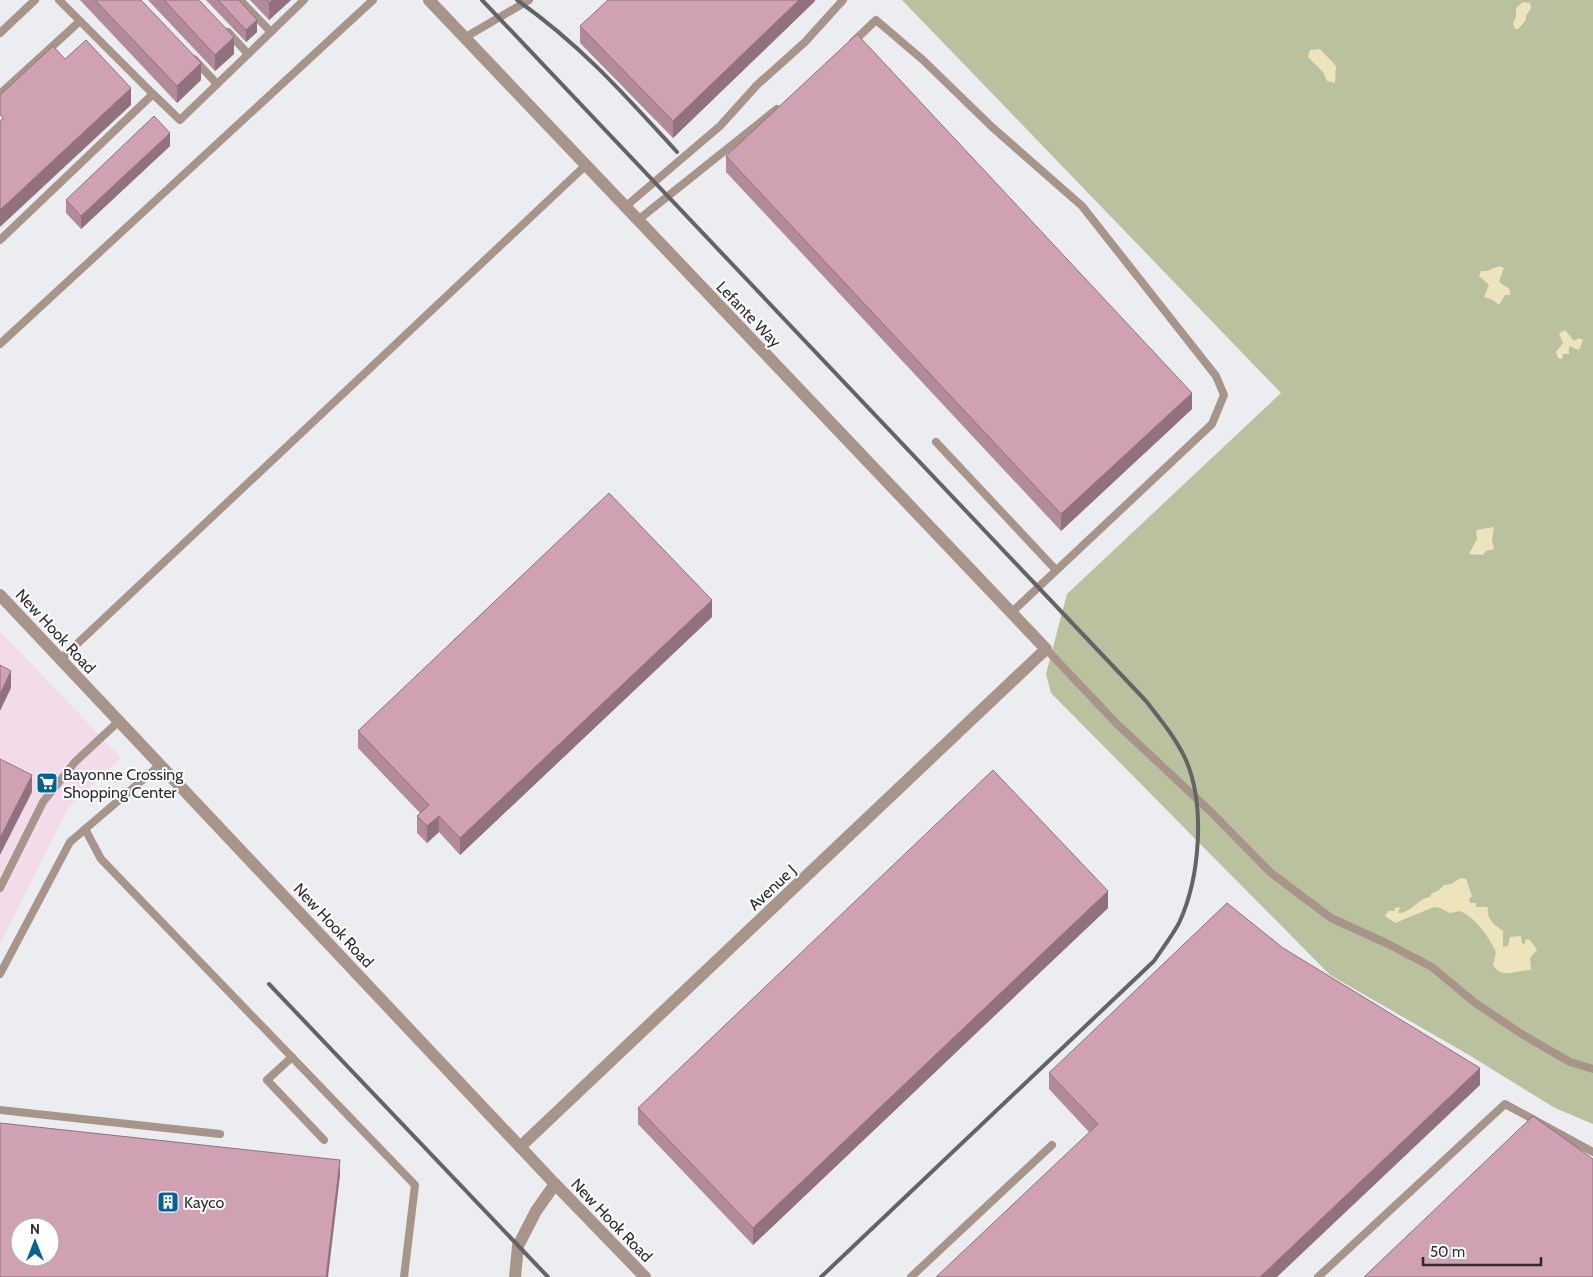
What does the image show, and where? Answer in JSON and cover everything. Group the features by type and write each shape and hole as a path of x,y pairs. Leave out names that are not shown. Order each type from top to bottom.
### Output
{"street":[{"name":"Lefante Way","path":"429,0 1046,650"},
{"name":"New Hook Road","path":"0,595 645,1277"},
{"name":"Avenue J","path":"520,1147 1046,650"},
{"path":"515,1277 518,1246 536,1211 555,1184"}],"lane":[{"path":"0,33 35,0"},
{"path":"59,0 180,120 304,0"},
{"path":"240,0 271,32"},
{"path":"0,344 372,0"},
{"path":"464,38 529,0"},
{"path":"626,207 720,126 757,85 805,42 843,0"},
{"path":"845,50 876,20 923,60 992,127 1082,206 1216,376 1224,395 1212,424 1010,613"},
{"path":"0,94 80,21"},
{"path":"223,27 248,54"},
{"path":"190,56 217,84"},
{"path":"0,240 153,94"},
{"path":"638,220 781,106"},
{"path":"61,659 586,165"},
{"path":"936,442 1056,570"},
{"path":"1046,650 1117,724 1210,811 1271,873 1331,918 1432,967 1474,1002 1520,1033 1570,1062 1593,1069"},
{"path":"0,888 43,802 75,762 119,721"},
{"path":"0,974 70,842 160,765"},
{"path":"85,829 100,858 415,1185 404,1277"},
{"path":"292,1057 268,1080 324,1140"},
{"path":"1318,1277 1506,1104 1593,1152"},
{"path":"0,1110 220,1134"},
{"path":"910,1277 1052,1146"}],"shaded area":[{"name":"Bayonne Crossing Shopping Center","path":"0,631 121,758 68,808 0,944"}],"green space":[{"path":"902,0 1593,0 1593,1124 1555,1108 1469,1055 1330,975 1051,693 1046,674 1067,594 1281,393"}],"sand":[{"path":"1523,2 1530,3 1531,8 1526,16 1526,20 1518,29 1515,29 1513,23 1516,17 1516,8"},
{"path":"1320,49 1336,66 1335,83 1327,81 1323,72 1308,57 1310,50"},
{"path":"1499,266 1504,268 1499,281 1508,288 1510,295 1505,295 1499,305 1493,300 1484,297 1489,285 1479,276 1481,271 1487,271"},
{"path":"1565,330 1574,341 1579,338 1583,340 1579,350 1569,346 1569,354 1563,354 1562,359 1558,358 1556,352 1563,343 1559,333"},
{"path":"1494,527 1492,540 1494,549 1486,551 1483,555 1469,554 1477,539 1476,530"},
{"path":"1461,878 1466,879 1472,896 1469,899 1470,903 1476,903 1476,907 1488,907 1489,918 1503,931 1503,947 1508,946 1510,937 1521,936 1524,945 1526,939 1530,940 1537,950 1530,958 1531,970 1505,973 1497,970 1493,965 1496,952 1489,940 1471,918 1460,911 1450,913 1434,907 1395,923 1385,916 1388,911 1395,911 1394,908 1400,907 1398,913 1407,911 1421,900 1430,897 1432,893 1438,891 1444,885 1451,884"}],"building":[{"path":"95,0 141,0 201,63 177,86"},
{"path":"164,0 199,0 234,37 215,55"},
{"path":"218,0 239,0 257,20 246,30"},
{"path":"608,0 799,0 673,121 580,26"},
{"path":"857,34 1192,393 1061,514 726,156"},
{"path":"86,40 131,88 0,210 0,121 3,118 0,115 0,95 53,46 65,59"},
{"path":"154,116 170,133 81,216 66,200"},
{"path":"609,493 712,600 460,838 439,816 427,826 417,816 429,805 358,731"},
{"path":"0,665 11,671 0,694"},
{"path":"0,759 32,775 0,838"},
{"path":"993,770 1108,891 753,1228 638,1108"},
{"path":"1227,903 1283,948 1480,1068 1260,1277 936,1277 1098,1124 1049,1073"},
{"path":"1533,1116 1593,1159 1593,1277 1364,1277"},
{"name":"Kayco","path":"0,1123 340,1160 326,1277 0,1277"}],"railway":[{"path":"482,0 1146,701 1177,743 1192,776 1198,819 1198,841 1192,885 1179,923 1154,961 821,1277"},
{"path":"517,0 582,53 677,152"},
{"path":"269,984 548,1277"}],"place":[{"name":"Bayonne Crossing Shopping Center","path":"47,783"},
{"name":"Kayco","path":"168,1202"}]}
